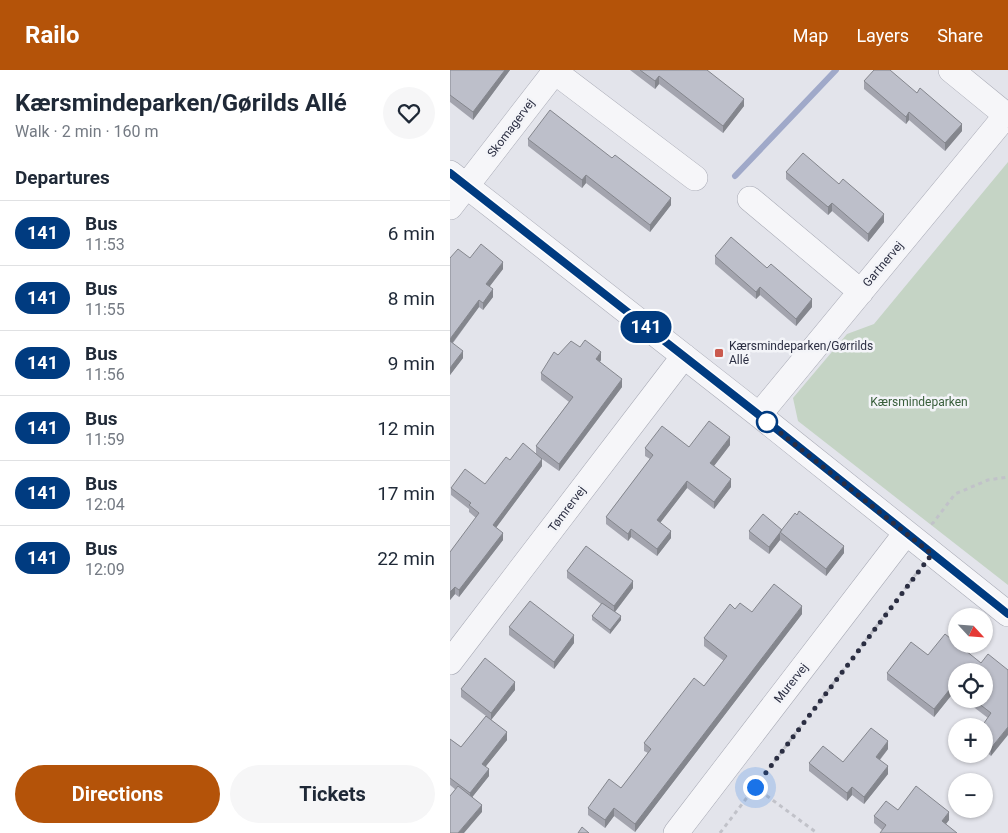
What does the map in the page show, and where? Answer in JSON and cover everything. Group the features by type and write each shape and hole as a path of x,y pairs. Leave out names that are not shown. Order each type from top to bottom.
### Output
{"street":[{"path":"951,70 1007,114"},
{"path":"555,71 695,178"},
{"name":"Skomagervej","path":"450,207 458,180 555,71"},
{"name":"Gartnervej","path":"759,415 1007,114"},
{"path":"458,180 759,415 1008,614"},
{"path":"750,199 861,292"},
{"name":"Tømrervej","path":"450,662 684,356"},
{"name":"Murervej","path":"676,833 906,533"}],"path":[{"path":"906,533 933,523 955,494 988,480 1008,477"},
{"path":"720,833 932,554"},
{"path":"755,787 817,833"}],"green space":[{"name":"Kærsmindeparken","path":"1008,162 1008,585 798,421 793,398 847,334 874,324"}],"building":[{"path":"450,70 505,70 473,112 450,95"},
{"path":"640,70 707,70 744,99 723,126 659,76 655,81"},
{"path":"874,70 890,70 917,93 920,88 962,124 945,143 909,112 906,117 864,81"},
{"path":"550,110 612,158 615,155 671,198 650,225 586,175 582,180 528,139"},
{"path":"803,153 839,184 843,179 884,214 868,234 832,203 828,207 786,172"},
{"path":"731,237 767,268 771,264 812,299 796,319 760,287 756,292 715,256"},
{"path":"481,244 503,262 486,284 493,289 483,303 479,300 450,339 450,258 458,249 470,258"},
{"path":"585,340 601,352 596,359 622,379 559,464 536,446 573,397 541,373 554,352 558,355 571,341 580,347"},
{"path":"450,341 463,351 450,368"},
{"path":"709,421 730,437 710,463 731,479 714,502 687,481 657,520 671,531 657,549 631,529 628,534 606,517 653,455 645,448 662,426 689,447"},
{"path":"523,443 542,459 493,525 503,533 459,590 455,587 450,592 450,552 479,513 469,505 471,503 451,488 465,469 485,484 506,457 510,460"},
{"path":"799,511 844,546 826,569 780,532 795,513 797,515"},
{"path":"763,514 782,530 769,547 749,531"},
{"path":"586,546 633,581 614,606 567,571"},
{"path":"774,584 802,606 635,824 614,808 605,820 588,808 609,779 621,788 651,749 644,743 694,678 704,686 727,656 704,638 730,604 735,609 740,603 752,612"},
{"path":"530,601 574,635 554,662 509,627"},
{"path":"602,603 621,616 610,630 592,616"},
{"path":"945,634 948,636 948,653 969,653 981,663 948,663 948,692 934,709 887,673 911,642 928,655"},
{"path":"988,654 1008,670 1008,727 993,746 993,718 988,718 991,713 985,708 993,708 993,663 981,663"},
{"path":"485,658 515,682 491,713 461,689"},
{"path":"486,716 507,732 482,764 489,769 470,793 450,778 450,739 461,747"},
{"path":"871,728 888,741 876,757 888,766 864,797 852,787 847,793 809,763 823,746 843,762"},
{"path":"458,786 482,805 458,833 450,833 450,796"},
{"path":"916,786 948,811 942,821 957,833 880,833 886,825 874,816 886,801 898,810"},
{"path":"582,827 589,833 578,833"}],"waterway":[{"path":"735,176 836,70"}],"bus line":[{"name":"141","path":"450,173 759,415 1008,614"}],"place":[{"name":"Kærsmindeparken/Gørrilds Allé","path":"719,353"}],"route":[{"path":"755,787 932,554 767,422"}]}
